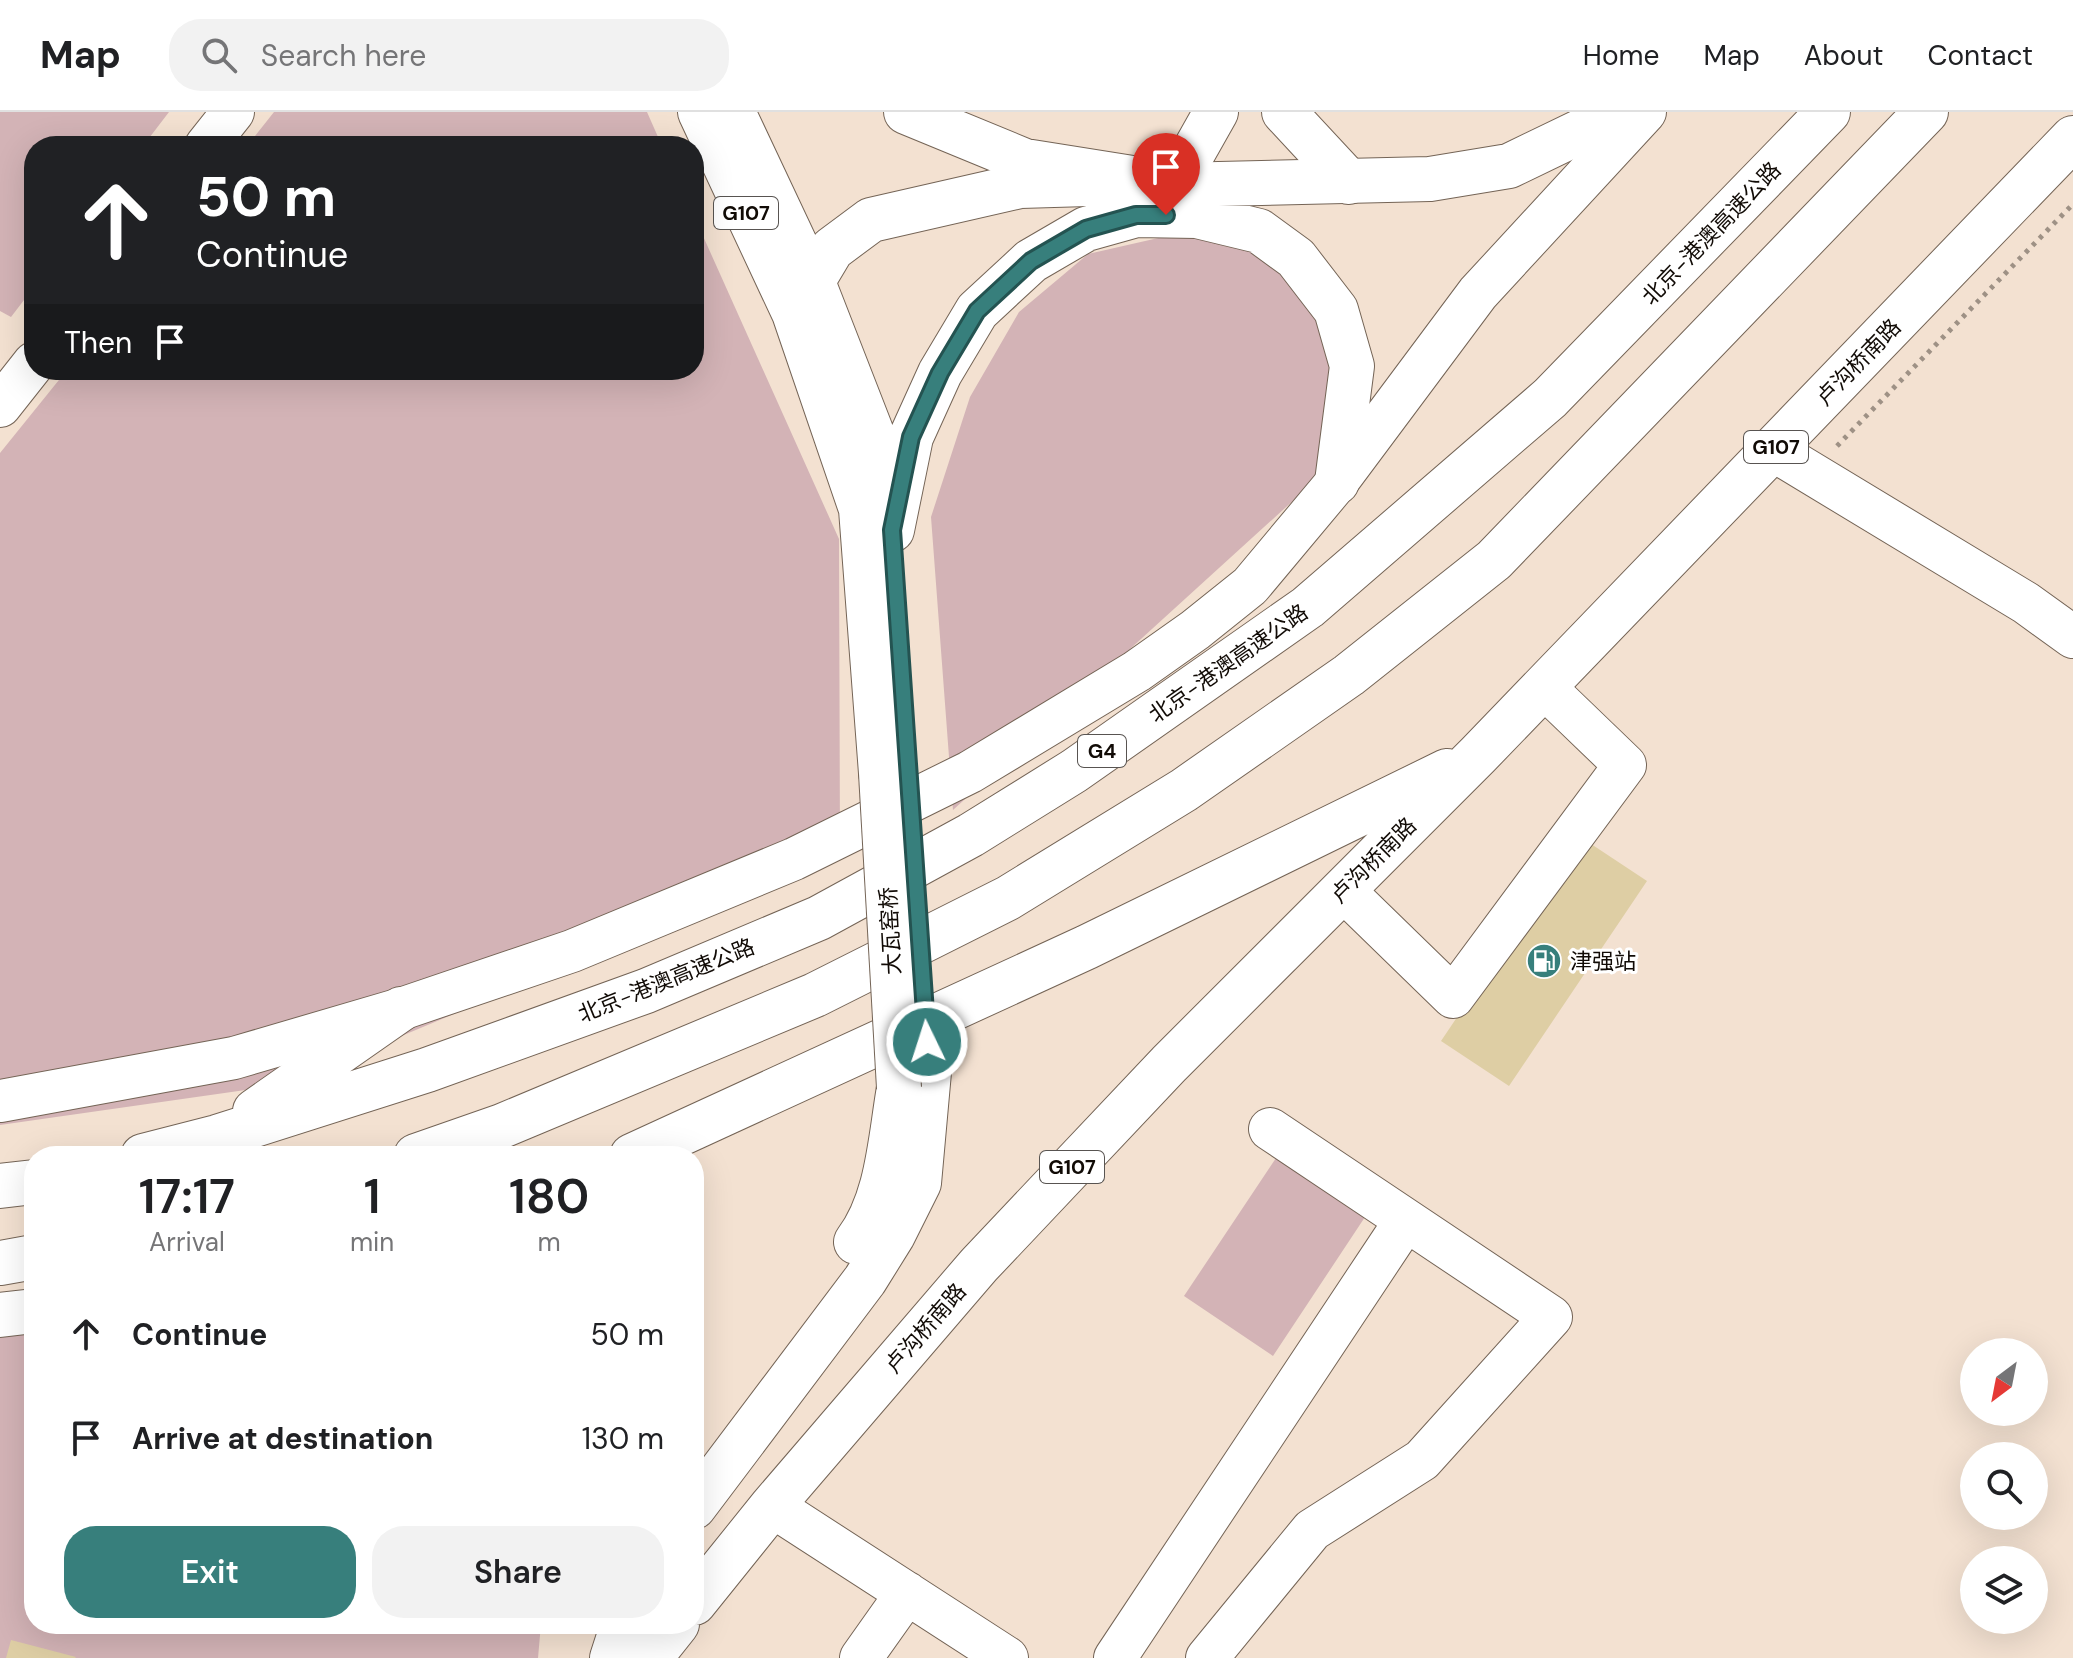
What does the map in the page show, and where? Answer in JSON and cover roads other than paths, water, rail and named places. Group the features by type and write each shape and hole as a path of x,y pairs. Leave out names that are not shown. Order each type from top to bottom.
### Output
{"main road":[{"name":"G107","path":"700,112 803,297 873,436 892,530 894,770"},
{"name":"G107","path":"733,112 803,297 861,509 894,770"},
{"path":"906,112 1025,161 1176,185 1430,179 1509,166 1596,124 1614,112"},
{"path":"803,297 832,249 871,220 1020,186 1155,182 1194,151 1216,112"},
{"path":"1284,112 1349,182"},
{"name":"北京-港澳高速公路","path":"182,1146 427,1070 646,991 819,918 971,835 1074,771 1308,607 1550,398 1828,112"},
{"path":"445,1146 502,1126 815,995 1008,898 1184,790 1349,675 1494,560 1926,112"},
{"name":"卢沟桥南路","path":"704,1591 772,1506 979,1265 1169,1064 1478,755 2073,138"},
{"path":"892,530 911,437 940,373 977,311 1031,261 1086,229 1136,215 1197,216 1259,231 1296,258 1336,310 1352,366 1337,482"},
{"path":"654,1146 1087,947 1478,755"},
{"name":"大瓦窑桥","path":"894,770 914,1080"},
{"path":"217,1137 401,1009"},
{"name":"G107","path":"704,1442 865,1230 881,1192 914,1080"},
{"name":"G107","path":"704,1494 865,1280 893,1235 919,1183 914,1080"},
{"path":"0,1186 24,1183"},
{"path":"0,1263 24,1259"},
{"path":"0,1315 24,1312"},
{"path":"587,1658 595,1634"},
{"path":"612,1658 620,1634"},
{"path":"650,1658 669,1634"}],"street":[{"path":"214,136 233,112"},
{"path":"0,1101 234,1058 401,1009 572,951 723,889 794,859 970,772 1137,671 1250,586 1337,482 1478,293 1645,112"},
{"path":"0,406 24,376"},
{"path":"1773,450 2026,603 2073,637"},
{"path":"1343,890 1453,997 1625,765 1544,687"},
{"path":"1207,1658 1312,1530 1422,1460 1551,1317 1270,1129"},
{"path":"1115,1658 1406,1220"},
{"path":"772,1506 1007,1658"},
{"path":"865,1655 907,1593"}],"place":[{"name":"津强站","path":"1544,961"}]}
